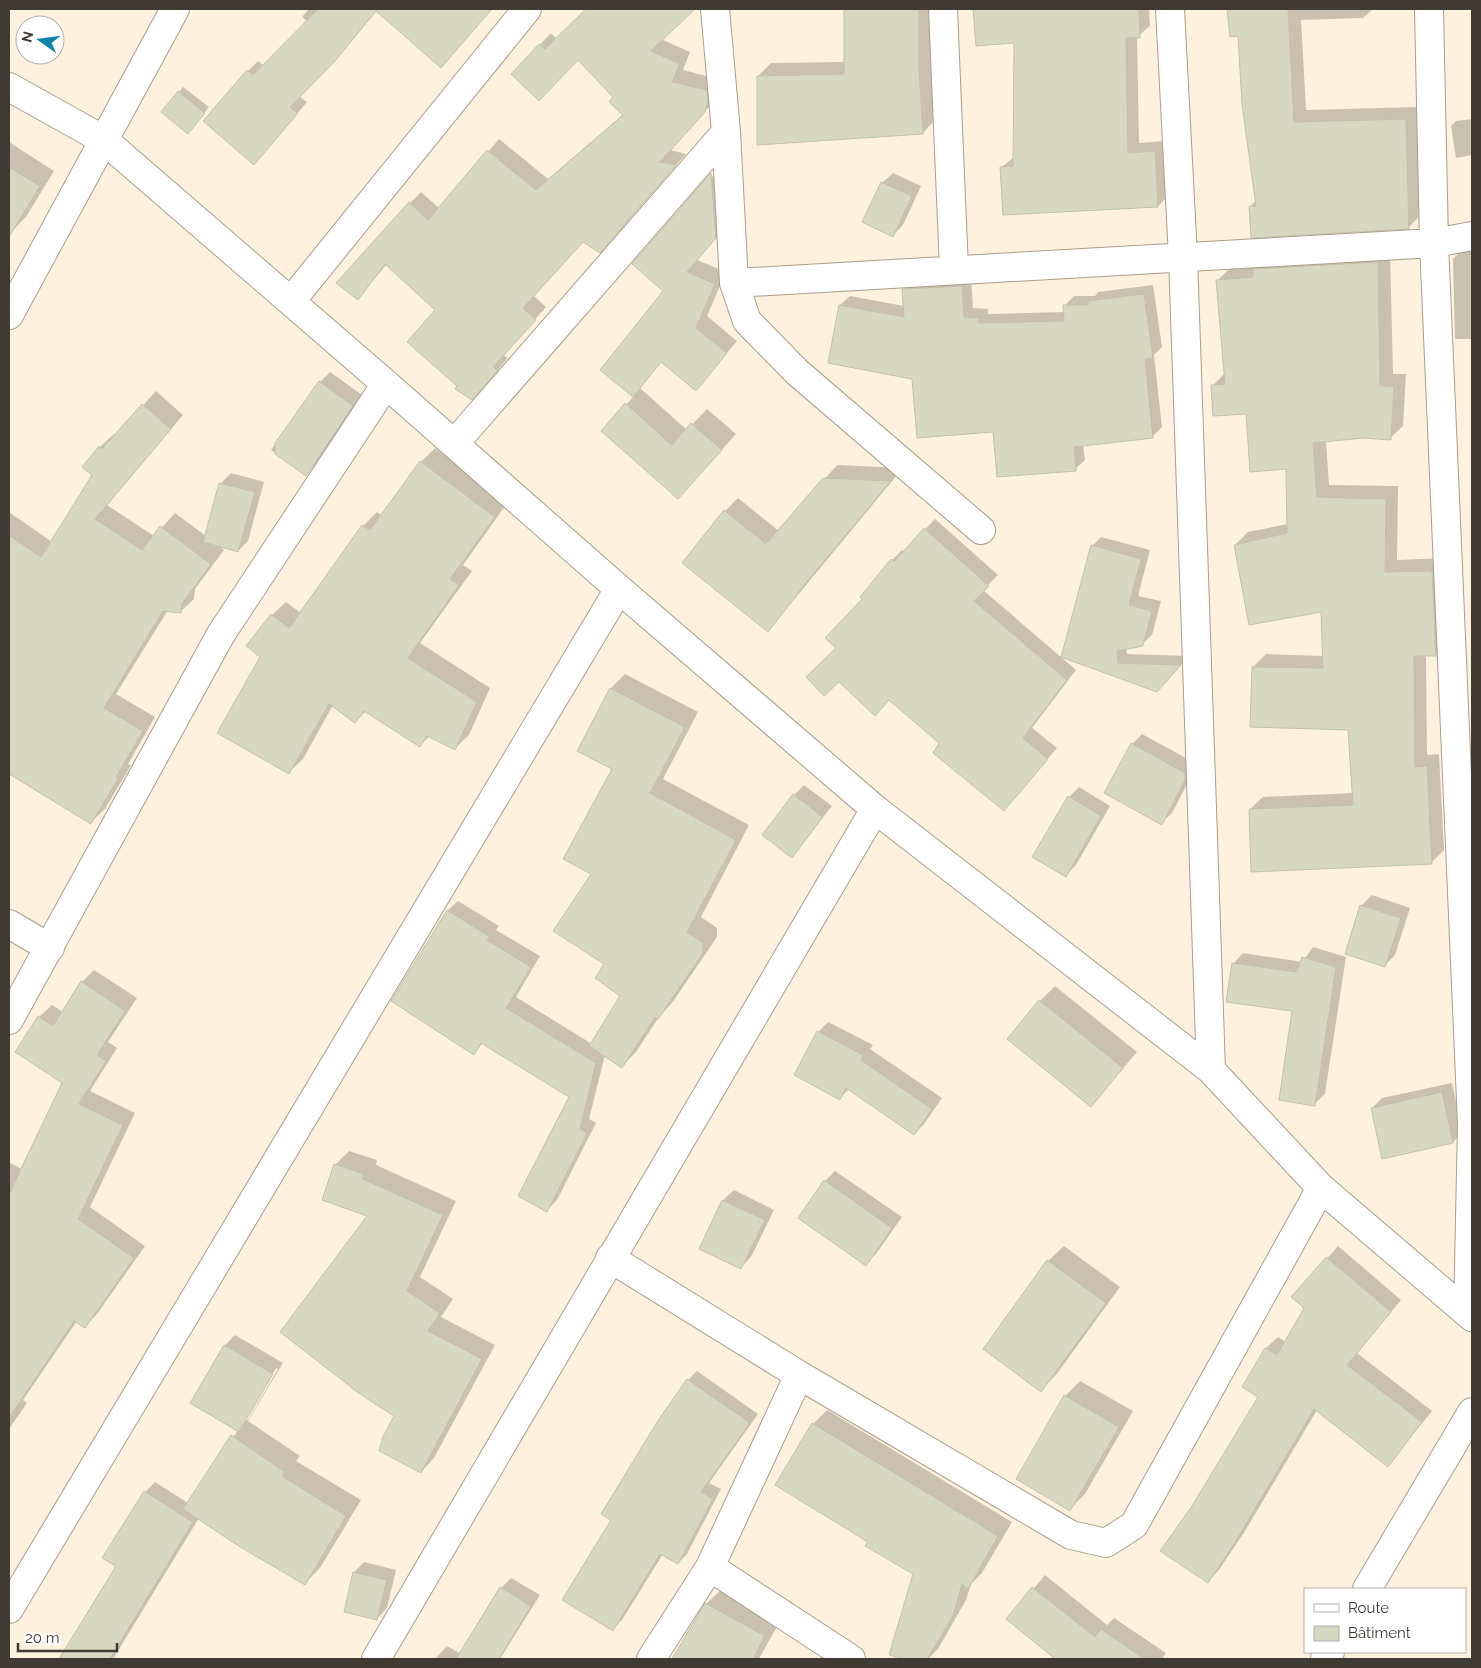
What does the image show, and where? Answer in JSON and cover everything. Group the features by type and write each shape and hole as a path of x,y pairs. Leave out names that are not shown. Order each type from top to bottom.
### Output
{"street":[{"path":"9,315 175,9"},
{"path":"291,301 527,9"},
{"path":"715,9 726,132 734,283 747,320 798,372 981,530"},
{"path":"943,9 954,269"},
{"path":"1170,9 1183,257 1211,1070"},
{"path":"1429,9 1434,242 1472,1124 1470,1315"},
{"path":"9,87 104,140 291,301 618,589 875,809 1211,1070 1321,1188 1470,1315"},
{"path":"454,444 726,132"},
{"path":"734,283 1434,242 1472,236"},
{"path":"9,1020 221,634 386,384"},
{"path":"9,1609 618,589"},
{"path":"376,1659 875,809"},
{"path":"9,924 50,948"},
{"path":"610,1258 799,1376 1071,1535 1106,1543 1134,1526 1321,1188"},
{"path":"651,1659 710,1567 799,1376"},
{"path":"1368,1588 1472,1412"},
{"path":"710,1567 851,1659"}],"building":[{"path":"318,9 492,9 441,68 376,11 335,61 290,107 298,113 254,165 203,121 247,70 253,75"},
{"path":"586,9 695,9 651,51 680,64 672,82 707,90 708,101 705,112 660,162 676,165 600,253 583,242 523,308 536,320 493,367 498,370 472,400 455,389 457,386 407,342 435,310 385,264 358,300 336,283 409,202 428,220 487,150 536,190 623,115 609,102 613,97 578,60 539,101 511,74 539,44 545,49"},
{"path":"844,9 919,9 919,69 923,134 757,145 757,76 844,74"},
{"path":"973,9 1139,9 1140,38 1126,38 1128,153 1155,151 1158,207 1003,215 1000,167 1013,166 1014,43 976,46"},
{"path":"1227,9 1288,9 1294,122 1406,119 1409,229 1251,238 1249,206 1256,206 1242,104 1238,36 1230,37"},
{"path":"178,91 205,113 188,134 161,112"},
{"path":"9,167 40,186 9,237"},
{"path":"711,173 716,238 687,272 715,284 696,328 727,353 696,391 661,362 633,397 600,370 663,291 632,264"},
{"path":"881,182 912,196 893,237 862,222"},
{"path":"1378,262 1380,386 1394,386 1391,440 1363,438 1313,443 1317,497 1386,499 1385,572 1432,571 1436,656 1414,656 1415,767 1427,766 1432,864 1251,872 1249,809 1353,805 1348,730 1250,727 1252,667 1323,668 1321,612 1249,625 1234,545 1287,533 1286,469 1250,472 1246,414 1213,416 1211,385 1225,384 1216,280 1253,277 1253,269"},
{"path":"962,286 964,317 979,318 979,323 1064,321 1063,305 1088,305 1088,301 1144,294 1153,358 1145,359 1153,438 1074,447 1076,471 997,477 993,432 917,438 912,379 828,363 839,305 904,317 902,289"},
{"path":"319,381 353,406 306,476 275,454 275,443"},
{"path":"625,403 672,445 691,423 722,450 678,499 601,431"},
{"path":"142,404 171,429 95,519 142,550 160,526 211,564 182,604 181,613 163,611 104,708 143,731 116,777 118,779 91,824 9,774 9,535 41,557 92,475 82,467 99,446 102,449"},
{"path":"420,461 495,517 450,579 459,585 408,658 477,702 455,750 427,736 420,747 364,711 355,723 329,704 289,774 217,733 260,657 246,646 271,614 289,628 362,525 370,530"},
{"path":"823,478 891,481 809,579 768,632 682,563 724,510 766,544"},
{"path":"219,483 255,492 238,552 203,542"},
{"path":"924,528 989,586 974,601 1067,680 1023,738 1048,759 1004,811 933,753 939,743 889,700 875,716 839,682 824,696 806,677 836,648 825,638 862,599 860,597 891,559 894,562"},
{"path":"1091,545 1141,559 1129,605 1152,611 1143,646 1117,651 1118,663 1181,665 1157,692 1061,657"},
{"path":"610,688 685,727 650,793 736,840 687,932 703,943 703,953 658,1019 655,1017 622,1068 589,1046 620,996 595,978 604,964 553,931 591,874 563,859 612,769 577,751"},
{"path":"1131,743 1185,773 1185,780 1162,825 1104,793"},
{"path":"793,794 823,817 792,858 762,835"},
{"path":"1068,796 1101,816 1066,877 1032,857"},
{"path":"1360,905 1401,918 1385,967 1345,954"},
{"path":"447,910 490,937 487,940 531,967 506,1008 596,1063 580,1129 587,1133 547,1212 518,1196 569,1097 481,1043 474,1055 391,1001"},
{"path":"1302,957 1336,967 1315,1106 1279,1100 1292,1011 1226,1002 1232,963 1297,972"},
{"path":"81,981 125,1011 97,1055 106,1061 79,1104 123,1125 78,1219 134,1258 85,1328 74,1321 9,1418 9,1194 62,1083 15,1052 38,1016 53,1026"},
{"path":"1039,1000 1123,1068 1091,1107 1007,1039"},
{"path":"817,1031 863,1055 861,1060 932,1109 914,1135 846,1088 840,1100 794,1075"},
{"path":"1442,1092 1453,1143 1382,1159 1371,1108"},
{"path":"334,1164 364,1174 363,1179 443,1215 407,1291 440,1313 428,1331 482,1359 421,1473 379,1451 383,1437 394,1416 360,1394 280,1332 367,1216 322,1200"},
{"path":"824,1180 892,1228 866,1266 798,1218"},
{"path":"722,1200 765,1220 741,1269 699,1249"},
{"path":"1326,1257 1391,1312 1347,1365 1422,1422 1388,1467 1314,1409 1234,1544 1208,1583 1160,1551 1192,1506 1258,1397 1242,1387 1265,1348 1277,1355 1304,1308 1291,1297"},
{"path":"1047,1260 1106,1303 1041,1392 983,1349"},
{"path":"224,1345 273,1374 239,1432 190,1403"},
{"path":"687,1379 750,1423 701,1492 713,1499 678,1564 660,1554 613,1631 562,1600 611,1520 601,1514 659,1419"},
{"path":"1064,1395 1119,1427 1070,1511 1016,1479"},
{"path":"812,1423 998,1536 968,1589 962,1584 953,1616 927,1659 905,1659 889,1655 913,1574 865,1546 868,1542 775,1485"},
{"path":"231,1435 285,1472 282,1476 346,1516 305,1585 237,1545 183,1509"},
{"path":"144,1491 193,1522 110,1659 59,1659 116,1566 102,1558"},
{"path":"353,1572 387,1580 377,1620 344,1612"},
{"path":"500,1587 531,1606 499,1659 456,1659"},
{"path":"1032,1587 1095,1637 1101,1629 1144,1659 1055,1659 1006,1619"},
{"path":"705,1603 765,1636 753,1659 672,1659"}]}
